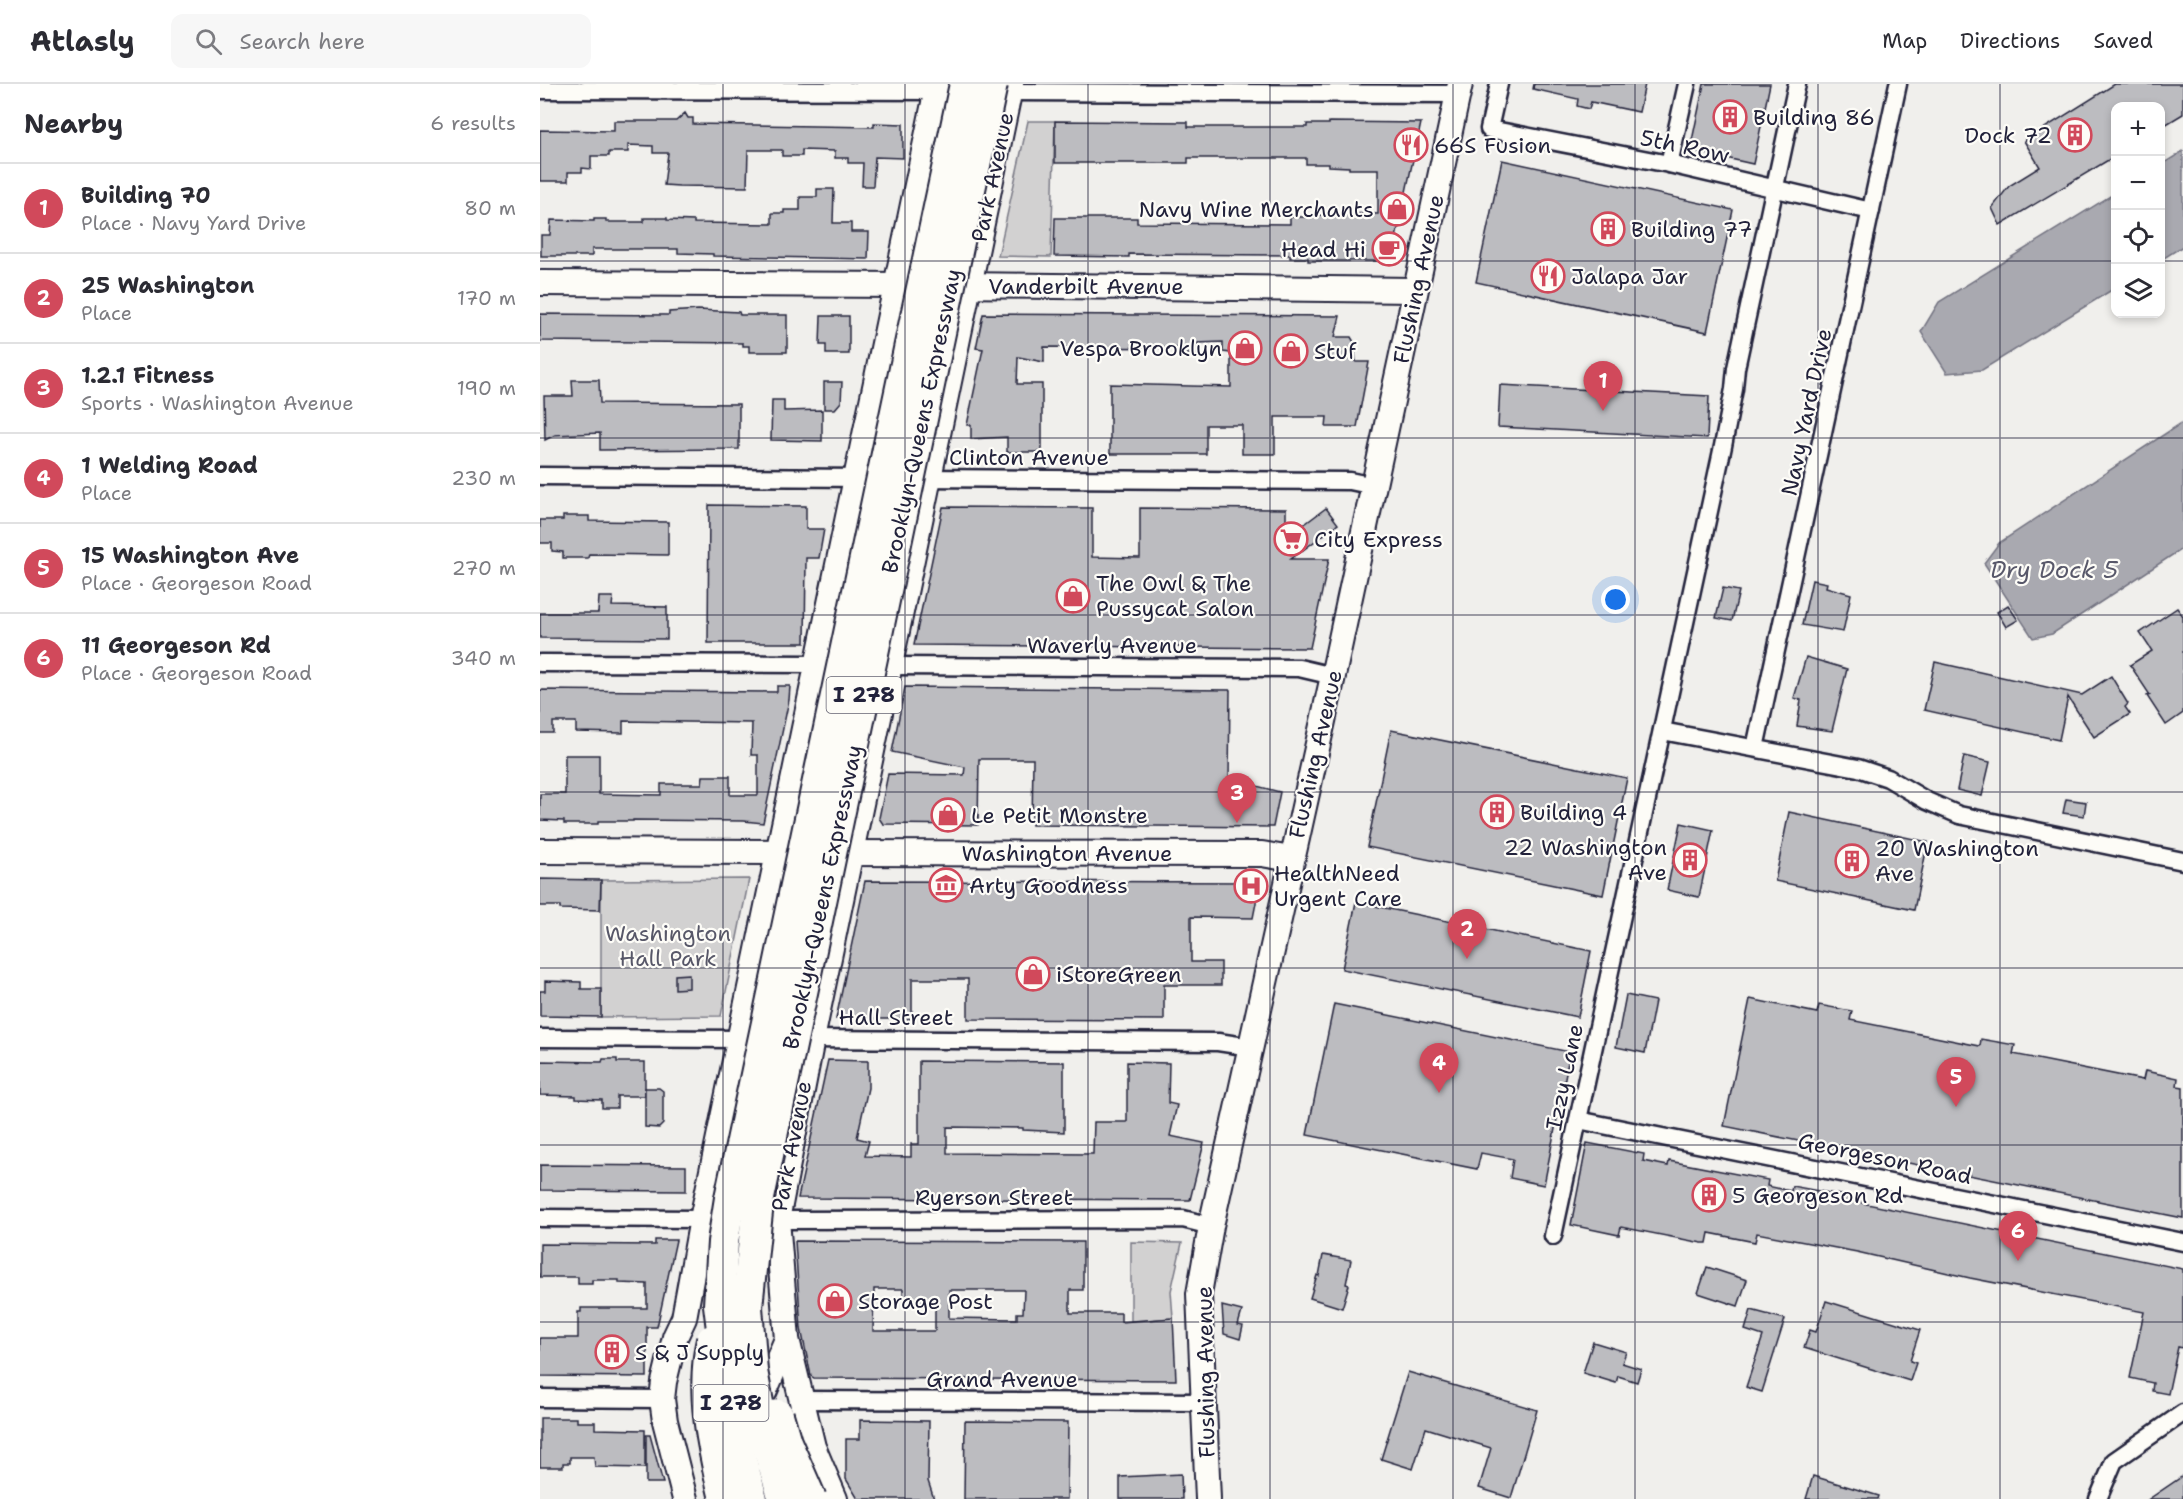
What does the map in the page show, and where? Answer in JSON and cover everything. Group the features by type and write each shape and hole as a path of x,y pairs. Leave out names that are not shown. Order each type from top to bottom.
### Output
{"highway":[{"name":"Brooklyn-Queens Expressway","path":"784,1499 778,1485 762,1424 752,1371 733,1306 723,1242 946,86"},
{"name":"Brooklyn-Queens Expressway","path":"752,1499 736,1442 733,1306 758,1203 1004,87"},
{"path":"724,1499 714,1453 707,1379 708,1359 733,1306 764,1349 773,1396 786,1442 811,1499"}],"main road":[{"path":"685,1499 665,1421 662,1399 664,1382 675,1337 684,1318 702,1219 858,478 896,285 946,86"},
{"name":"Park Avenue","path":"730,1499 745,1439 787,1339 777,1220 850,853 969,285 1004,87"},
{"name":"Flushing Avenue","path":"1208,1499 1200,1294 1211,1226 1251,1047 1299,861 1333,676 1459,89"},
{"name":"Vanderbilt Avenue","path":"540,283 1415,290"},
{"name":"Washington Avenue","path":"540,851 1262,854 1299,861"},
{"path":"684,1318 687,1340 691,1347 711,1356 738,1359 760,1356 774,1351 787,1339"},
{"path":"787,1339 813,1448 835,1499"}],"street":[{"name":"5th Row","path":"1499,84 1489,129 1669,164 1871,211"},
{"path":"1669,164 1687,84"},
{"path":"1797,84 1662,731 1873,772 1959,815 2183,861"},
{"name":"Navy Yard Drive","path":"1755,748 1898,84"},
{"path":"540,90 946,86 1459,89"},
{"name":"Clinton Avenue","path":"540,476 1350,481 1374,486"},
{"path":"540,663 818,664"},
{"name":"Waverly Avenue","path":"890,666 1299,668 1333,676"},
{"name":"Izzy Lane","path":"1553,1236 1662,731"},
{"name":"Hall Street","path":"540,1038 1218,1042 1251,1047"},
{"name":"Georgeson Road","path":"1578,1120 2183,1242"},
{"path":"540,1218 702,1219"},
{"name":"Ryerson Street","path":"777,1220 1183,1219 1211,1226"},
{"path":"540,1398 662,1399"},
{"name":"Grand Avenue","path":"800,1400 1204,1402"},
{"path":"2098,1499 2114,1461 2183,1413"}],"green space":[{"path":"1028,121 1055,121 1051,257 998,256"},
{"name":"Washington Hall Park","path":"749,879 721,1016 601,1017 601,880"},
{"path":"1131,1242 1182,1243 1171,1291 1173,1318 1131,1321"}],"water":[{"path":"2183,151 2183,246 2165,257 2165,210 2165,162"},
{"path":"2111,195 2111,290 1982,370 1947,373 1921,332 1939,302"},
{"name":"Dry Dock 5","path":"2183,422 2183,548 2052,634 2033,638 1984,563 1999,543"}],"building":[{"path":"1534,84 1645,84 1639,112 1591,102 1589,109 1577,106 1578,99 1533,89"},
{"name":"Building 86","path":"1704,84 1770,84 1753,164 1690,150"},
{"name":"Dock 72","path":"2115,84 2183,84 2183,114 2165,125 2165,102 2111,102 2111,158 2000,225 1992,208 2009,186 2040,167 2024,141"},
{"path":"685,113 688,118 693,118 693,124 874,127 874,123 903,124 903,158 875,157 873,186 862,186 863,163 848,163 848,158 835,158 835,151 802,150 802,156 782,156 782,150 748,150 747,187 679,186 664,185 668,153 653,153 653,146 628,145 628,152 609,152 609,156 591,156 591,169 582,168 582,172 568,172 568,181 540,181 540,130 614,131 614,121 676,121"},
{"path":"1055,121 1188,122 1188,127 1307,127 1307,124 1329,124 1329,122 1421,123 1391,261 1308,261 1308,258 1290,258 1290,255 1054,256 1055,218 1137,218 1137,223 1290,224 1290,217 1309,217 1309,215 1326,215 1326,213 1378,214 1378,169 1349,169 1349,167 1329,166 1329,164 1306,164 1306,158 1188,158 1188,163 1055,163"},
{"name":"Building 77","path":"1502,160 1733,210 1707,332 1476,282"},
{"path":"817,189 834,189 833,223 851,223 851,232 869,232 868,259 713,256 713,254 678,253 678,249 592,249 592,256 541,256 541,235 550,235 551,220 606,219 606,222 644,222 644,218 667,218 667,220 694,221 694,223 772,224 772,213 800,210 800,197 817,197"},
{"path":"698,310 739,312 740,315 787,315 787,352 749,352 749,346 743,346 743,343 540,341 540,314 669,315 669,312"},
{"path":"983,314 1340,316 1335,337 1351,337 1354,342 1356,362 1369,362 1357,427 1326,427 1327,417 1275,417 1275,454 1242,454 1242,425 1206,425 1206,454 1110,454 1110,384 1231,387 1231,353 1223,352 1223,342 1197,343 1197,355 1185,354 1185,348 1044,347 1044,362 1018,357 1017,384 1042,384 1042,452 1007,452 1007,437 971,439 971,425 967,425 983,349 976,348"},
{"path":"821,316 849,316 849,354 826,354 826,345 820,345"},
{"path":"572,380 599,380 600,403 739,404 739,449 600,450 600,433 555,435 545,440 544,396 573,396"},
{"path":"824,382 842,382 841,402 835,409 824,409"},
{"path":"1500,385 1709,396 1707,438 1498,427"},
{"path":"772,400 784,400 784,411 822,410 822,441 771,440"},
{"path":"709,505 806,506 806,529 824,529 819,558 806,558 805,643 708,643"},
{"path":"943,507 1092,508 1092,557 1140,558 1140,508 1286,509 1286,538 1326,508 1338,524 1291,559 1329,559 1310,648 914,645"},
{"path":"563,516 589,516 589,521 668,522 668,555 589,554 588,558 563,558 563,552 552,551 552,543 540,543 540,520 563,520"},
{"path":"1812,580 1827,583 1826,587 1851,594 1843,632 1802,625"},
{"path":"1723,588 1739,591 1732,621 1716,618"},
{"path":"599,597 613,597 612,606 667,607 667,639 540,638 540,613 598,613"},
{"path":"2008,605 2018,620 2006,627 1997,612"},
{"path":"2177,608 2183,616 2183,713 2166,725 2130,665 2152,651 2140,633"},
{"path":"1806,657 1847,669 1832,731 1797,726 1801,700 1794,698"},
{"path":"1935,662 2082,695 2111,676 2128,704 2125,707 2130,714 2094,737 2068,697 2059,740 1924,710"},
{"path":"777,686 790,686 789,700 763,823 633,820 598,821 598,824 564,824 564,821 540,820 540,794 565,794 565,755 599,755 599,794 661,795 661,784 702,784 703,776 730,776 730,795 758,795 758,755 751,755 752,723 623,721 623,733 576,732 576,722 553,722 553,733 540,733 540,690 777,692"},
{"path":"905,687 1230,690 1229,779 1280,792 1273,827 1032,825 1033,759 979,759 978,825 883,824 879,818 888,774 964,775 965,767 892,752"},
{"name":"Building 4","path":"1391,730 1627,778 1603,895 1367,847"},
{"path":"1964,756 1990,762 1982,796 1957,790"},
{"path":"2066,799 2086,802 2084,816 2063,813"},
{"name":"20 Washington Ave","path":"1789,812 1928,842 1914,910 1775,881"},
{"name":"22 Washington Ave","path":"1681,823 1713,830 1699,897 1667,890"},
{"path":"540,879 601,880 600,910 540,906"},
{"path":"865,881 1256,882 1256,903 1253,918 1191,917 1191,962 1221,962 1221,985 1164,985 1164,1020 968,1019 968,979 912,979 912,1019 836,1019"},
{"path":"1356,902 1591,951 1578,1017 1342,969"},
{"path":"689,974 689,988 675,989 675,975"},
{"path":"545,981 581,982 581,989 601,989 601,1017 540,1016 540,991 545,991"},
{"path":"1626,995 1655,1001 1645,1053 1616,1047"},
{"path":"1750,999 1817,1013 1819,1005 1852,1011 1850,1020 1980,1046 1981,1039 2015,1045 2013,1054 2143,1080 2145,1071 2178,1078 2177,1086 2183,1087 2183,1218 1724,1126"},
{"path":"1334,1004 1570,1052 1544,1185 1510,1178 1513,1159 1481,1153 1477,1169 1307,1135"},
{"path":"603,1059 617,1059 617,1062 645,1062 645,1096 617,1096 617,1108 602,1108 602,1100 576,1099 576,1096 540,1095 540,1061 602,1062"},
{"path":"828,1060 868,1061 868,1088 857,1138 869,1141 865,1156 911,1157 911,1144 919,1144 919,1061 1064,1062 1064,1132 1023,1130 1023,1128 947,1127 947,1153 1093,1154 1094,1122 1127,1122 1127,1062 1169,1063 1168,1103 1177,1105 1170,1136 1204,1143 1190,1200 798,1198"},
{"path":"645,1088 659,1088 663,1091 663,1124 659,1128 645,1127"},
{"path":"1587,1143 1644,1154 1643,1161 1668,1166 1669,1161 1768,1180 1767,1186 1791,1191 1792,1186 1863,1199 1862,1203 2183,1269 2183,1348 2178,1347 2168,1394 2152,1391 2153,1383 2130,1378 2144,1312 1757,1233 1755,1242 1709,1233 1707,1243 1702,1243 1621,1227 1619,1235 1571,1225"},
{"path":"540,1165 686,1166 686,1191 540,1190"},
{"path":"655,1240 676,1240 657,1327 647,1327 647,1377 540,1376 540,1338 578,1338 578,1312 581,1312 581,1308 647,1308 647,1284 619,1283 619,1280 592,1280 592,1284 578,1284 578,1277 540,1277 540,1244 655,1245"},
{"path":"795,1241 1083,1242 1083,1290 1070,1290 1070,1313 1121,1313 1121,1322 1173,1318 1176,1380 814,1378 811,1376 801,1329","holes":["874,1289 903,1289 903,1301 935,1301 935,1331 873,1331","949,1290 1024,1290 1023,1313 1017,1313 1017,1319 949,1318"]},
{"path":"1323,1255 1351,1260 1346,1284 1349,1285 1342,1308 1310,1298 1317,1275 1319,1276"},
{"path":"1707,1267 1747,1280 1738,1306 1698,1293"},
{"path":"1826,1301 1920,1330 1910,1361 1916,1363 1910,1381 1804,1348 1810,1330 1816,1332"},
{"path":"1222,1306 1242,1311 1238,1325 1243,1326 1240,1339 1224,1334"},
{"path":"1751,1310 1785,1319 1762,1392 1746,1387 1763,1336 1745,1330"},
{"path":"1593,1342 1626,1352 1622,1363 1641,1369 1637,1382 1618,1376 1616,1383 1583,1373"},
{"path":"1408,1372 1537,1410 1511,1498 1479,1488 1491,1448 1426,1428 1413,1469 1381,1459"},
{"path":"540,1418 577,1418 577,1422 595,1422 595,1429 645,1430 645,1468 595,1467 594,1457 570,1457 570,1463 563,1463 563,1467 540,1467"},
{"path":"860,1420 929,1421 928,1481 934,1499 858,1499 846,1479 846,1439 860,1439"},
{"path":"965,1421 1068,1422 1067,1499 964,1499"},
{"path":"646,1435 650,1435 663,1483 646,1483"},
{"path":"1181,1474 1182,1499 1120,1499 1120,1477"},
{"path":"1813,1476 1879,1496 1878,1499 1806,1499"},
{"path":"2183,1476 2183,1499 2149,1499"}],"place":[{"name":"Building 86","path":"1730,117"},
{"name":"Dock 72","path":"2075,135"},
{"name":"66S Fusion","path":"1411,145"},
{"name":"Navy Wine Merchants","path":"1397,209"},
{"name":"Building 77","path":"1608,229"},
{"name":"Head Hi","path":"1389,249"},
{"name":"Jalapa Jar","path":"1548,276"},
{"name":"Vespa Brooklyn","path":"1245,348"},
{"name":"Stuf","path":"1291,351"},
{"name":"Building 70","path":"1603,411"},
{"name":"City Express","path":"1291,539"},
{"name":"The Owl & The Pussycat Salon","path":"1073,596"},
{"name":"Building 4","path":"1497,812"},
{"name":"Le Petit Monstre","path":"948,815"},
{"name":"1.2.1 Fitness","path":"1237,823"},
{"name":"22 Washington Ave","path":"1690,860"},
{"name":"20 Washington Ave","path":"1852,861"},
{"name":"Arty Goodness","path":"946,885"},
{"name":"HealthNeed Urgent Care","path":"1251,886"},
{"name":"25 Washington","path":"1467,959"},
{"name":"iStoreGreen","path":"1033,974"},
{"name":"1 Welding Road","path":"1439,1093"},
{"name":"15 Washington Ave","path":"1956,1107"},
{"name":"5 Georgeson Rd","path":"1709,1195"},
{"name":"11 Georgeson Rd","path":"2018,1261"},
{"name":"Storage Post","path":"835,1301"},
{"name":"S & J Supply","path":"612,1352"}]}
